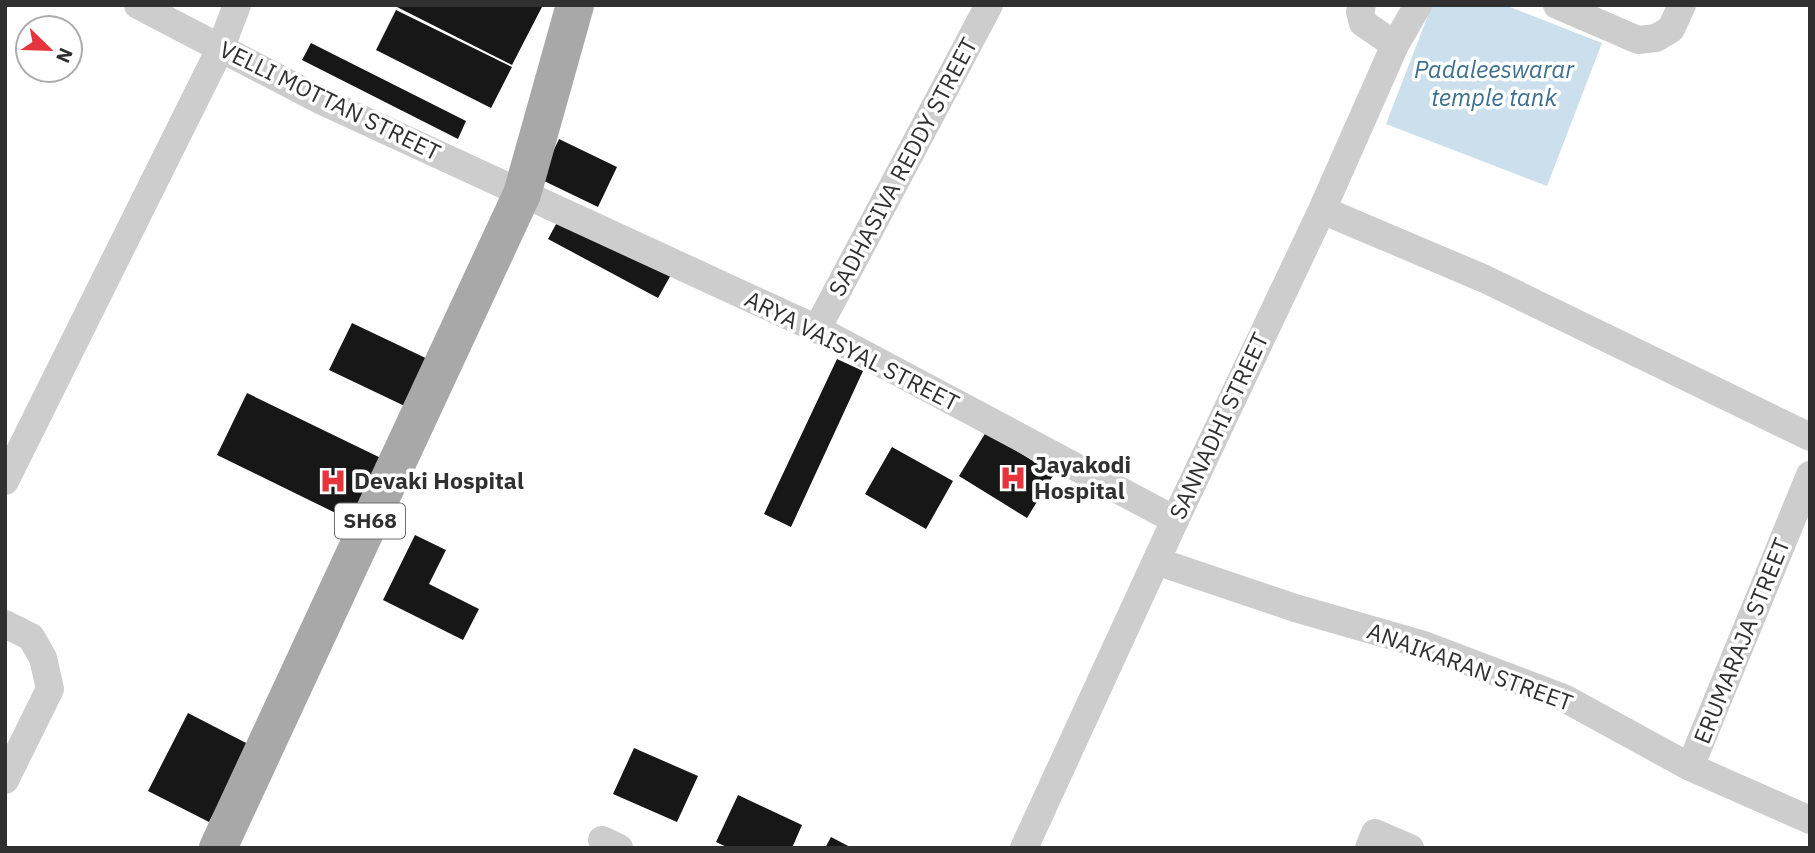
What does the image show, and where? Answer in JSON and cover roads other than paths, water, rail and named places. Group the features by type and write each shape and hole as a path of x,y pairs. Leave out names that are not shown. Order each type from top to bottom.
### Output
{"main road":[{"name":"SH68","path":"218,848 522,194 575,5"}],"street":[{"name":"VELLI MOTTAN STREET","path":"138,5 320,100 522,194"},
{"path":"5,481 221,47 237,5"},
{"name":"SADHASIVA REDDY STREET","path":"817,329 989,5"},
{"path":"1362,5 1363,23 1395,44"},
{"name":"SANNADHI STREET","path":"1024,848 1322,210 1395,44 1418,5"},
{"path":"1557,5 1638,40 1656,38 1671,29 1682,5"},
{"name":"ARYA VAISYAL STREET","path":"522,194 817,329 1175,520"},
{"path":"1322,210 1485,279 1810,437"},
{"name":"ERUMARAJA STREET","path":"1690,767 1810,475"},
{"name":"ANAIKARAN STREET","path":"1156,561 1295,608 1424,646 1564,698 1690,767 1810,820"},
{"path":"5,624 31,637 43,658 50,690 5,780"},
{"path":"1369,848 1375,833 1410,848"}],"water":[{"name":"Padaleeswarar temple tank","path":"1432,5 1505,5 1602,43 1547,186 1386,124"}],"place":[{"name":"Jayakodi Hospital","path":"1013,478"},
{"name":"Devaki Hospital","path":"333,481"}]}
